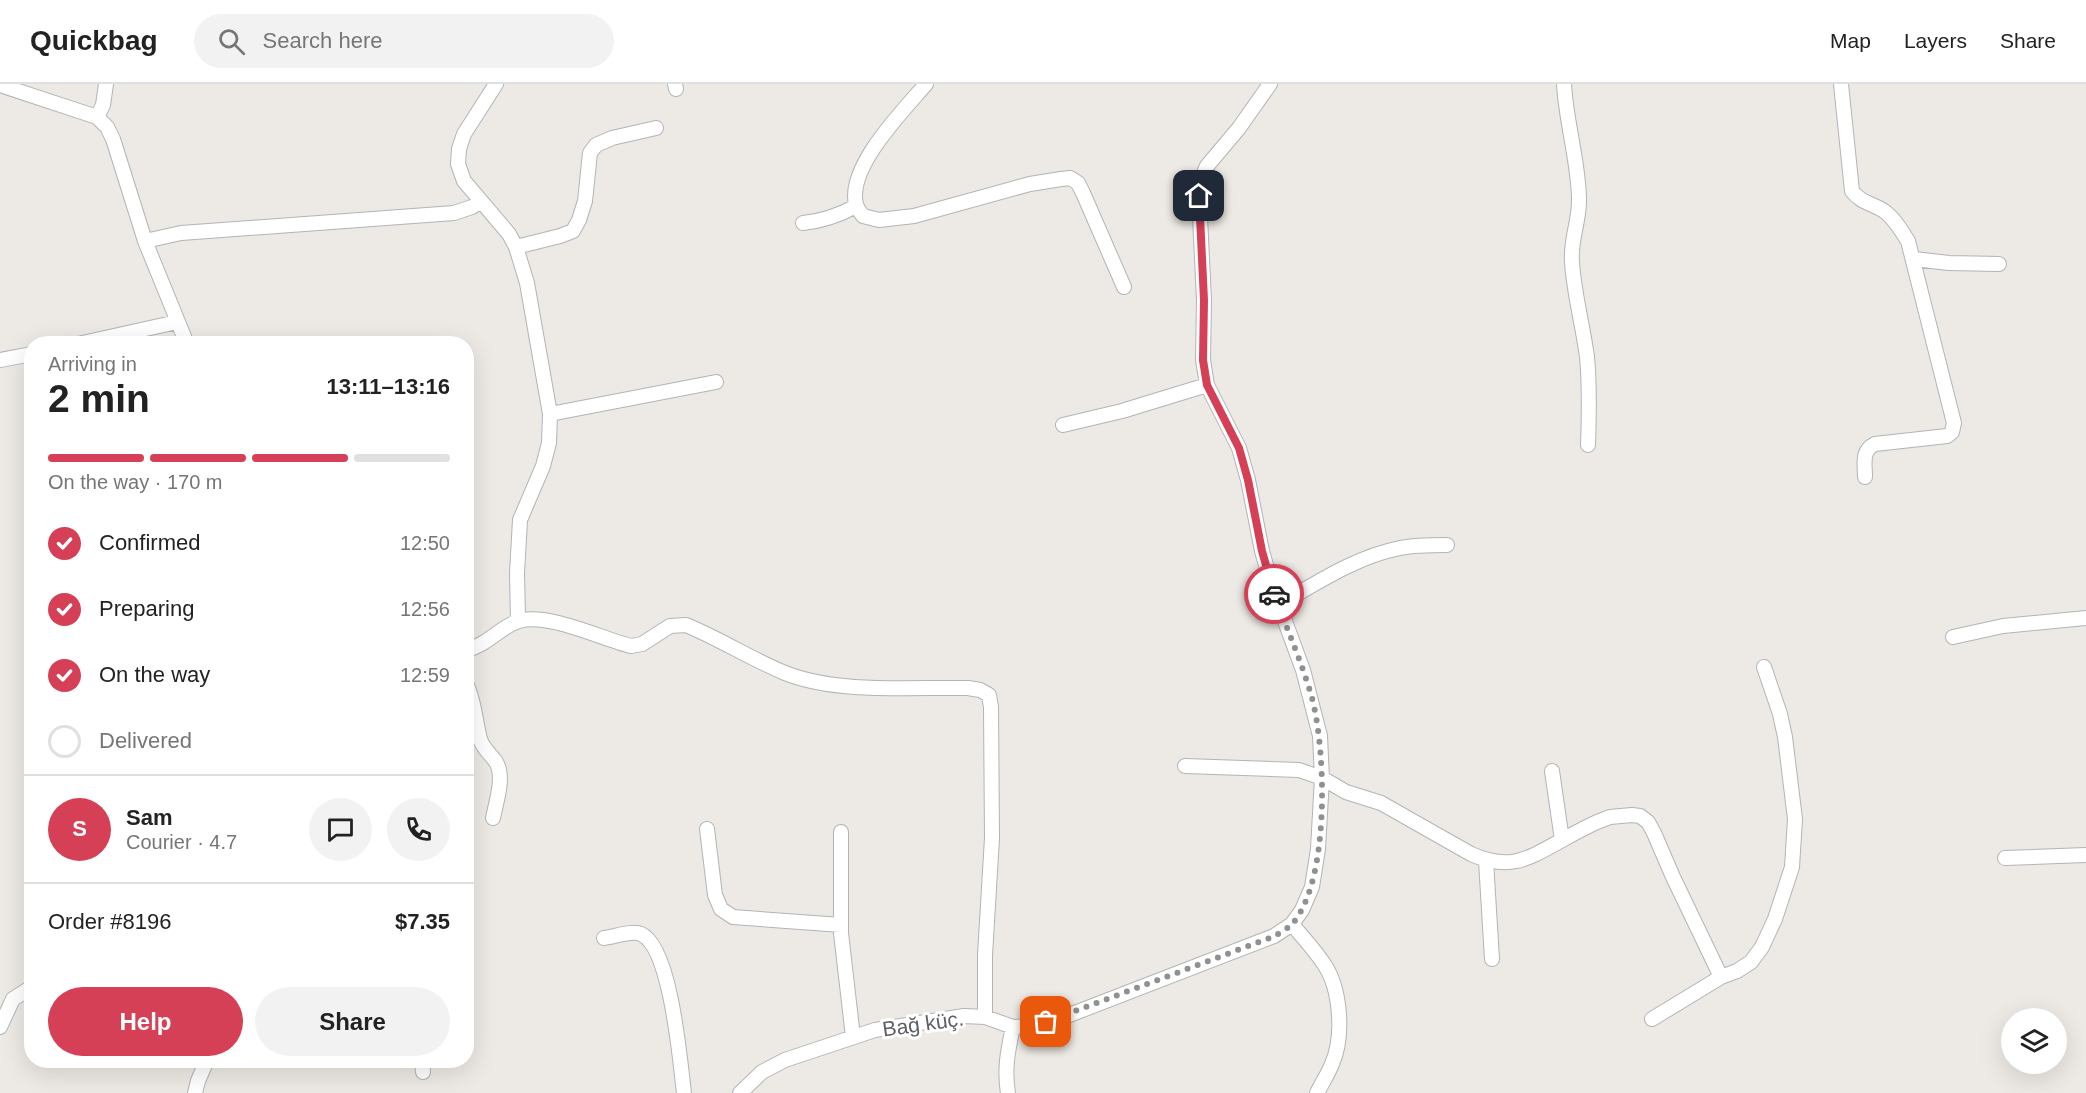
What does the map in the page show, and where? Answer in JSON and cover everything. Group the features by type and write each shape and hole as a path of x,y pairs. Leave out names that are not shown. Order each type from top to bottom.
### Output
{"street":[{"path":"97,117 103,105 106,84"},
{"path":"496,84 464,134 459,149 458,164 464,181 509,234 516,247 528,283 550,414 549,443 543,466 520,520 517,573 518,621"},
{"path":"926,84 879,140 864,164 855,192 856,206 863,216 879,220 914,216 1030,184 1070,178 1078,183 1083,193 1124,287"},
{"name":"Bağ küç.","path":"740,1093 762,1072 785,1059 875,1030 964,1016 985,1017 1013,1026 1032,1026 1059,1019 1275,936 1292,924 1302,910 1311,887 1318,849 1322,778 1320,736 1303,670 1278,606 1262,551 1248,480 1239,448 1207,385 1203,360 1201,180 1207,166 1239,128 1270,84"},
{"path":"1564,84 1579,199 1572,261 1590,390 1588,445"},
{"path":"1841,84 1852,191 1859,200 1884,211 1896,223 1908,241 1954,423 1952,432 1947,436 1875,444 1868,448 1864,455 1865,477"},
{"path":"0,85 97,117 106,128 113,139 145,241 183,336"},
{"path":"516,247 573,231 585,201 590,153 596,145 612,138 656,128"},
{"path":"145,241 181,233 454,213 472,207 480,201"},
{"path":"803,223 839,216 856,206"},
{"path":"1914,260 1999,264"},
{"path":"114,336 177,322"},
{"path":"0,360 24,356"},
{"path":"550,414 716,382"},
{"path":"1063,425 1122,411 1207,385"},
{"path":"1278,606 1343,567 1380,552 1403,547 1447,545"},
{"path":"1953,637 2003,626 2086,618"},
{"path":"474,647 492,639 518,621 533,619 556,622 631,646 642,644 670,627 686,625 786,673 824,684 968,688 980,690 988,695 992,707 992,838 985,955 985,1017"},
{"path":"1652,1019 1721,977 1751,962 1762,947 1775,919 1792,867 1795,819 1786,749 1780,714 1764,667"},
{"path":"474,700 483,748 496,763 500,774 493,818"},
{"path":"1185,766 1299,770 1322,778 1346,792 1381,803 1486,861 1501,863 1525,860 1544,852 1562,840 1610,817 1640,816 1648,822 1654,833 1721,977"},
{"path":"1552,771 1562,840"},
{"path":"707,829 715,895 721,909 733,917 841,925"},
{"path":"841,832 841,925 853,1037"},
{"path":"2005,858 2086,855"},
{"path":"1486,861 1492,959"},
{"path":"1292,924 1325,965 1332,978 1337,998 1339,1030 1333,1062 1317,1093"},
{"path":"604,938 638,933 649,939 666,974 684,1093"},
{"path":"0,1027 13,999 24,992"},
{"path":"1008,1093 1005,1076 1006,1057 1013,1026"},
{"path":"195,1093 204,1068"}],"way so far":[{"path":"1046,1022 1275,936 1292,924 1302,910 1311,887 1318,849 1322,778 1320,736 1303,670 1274,594"}],"route":[{"path":"1199,196 1204,300 1203,360 1207,385 1239,448 1274,594"}]}
